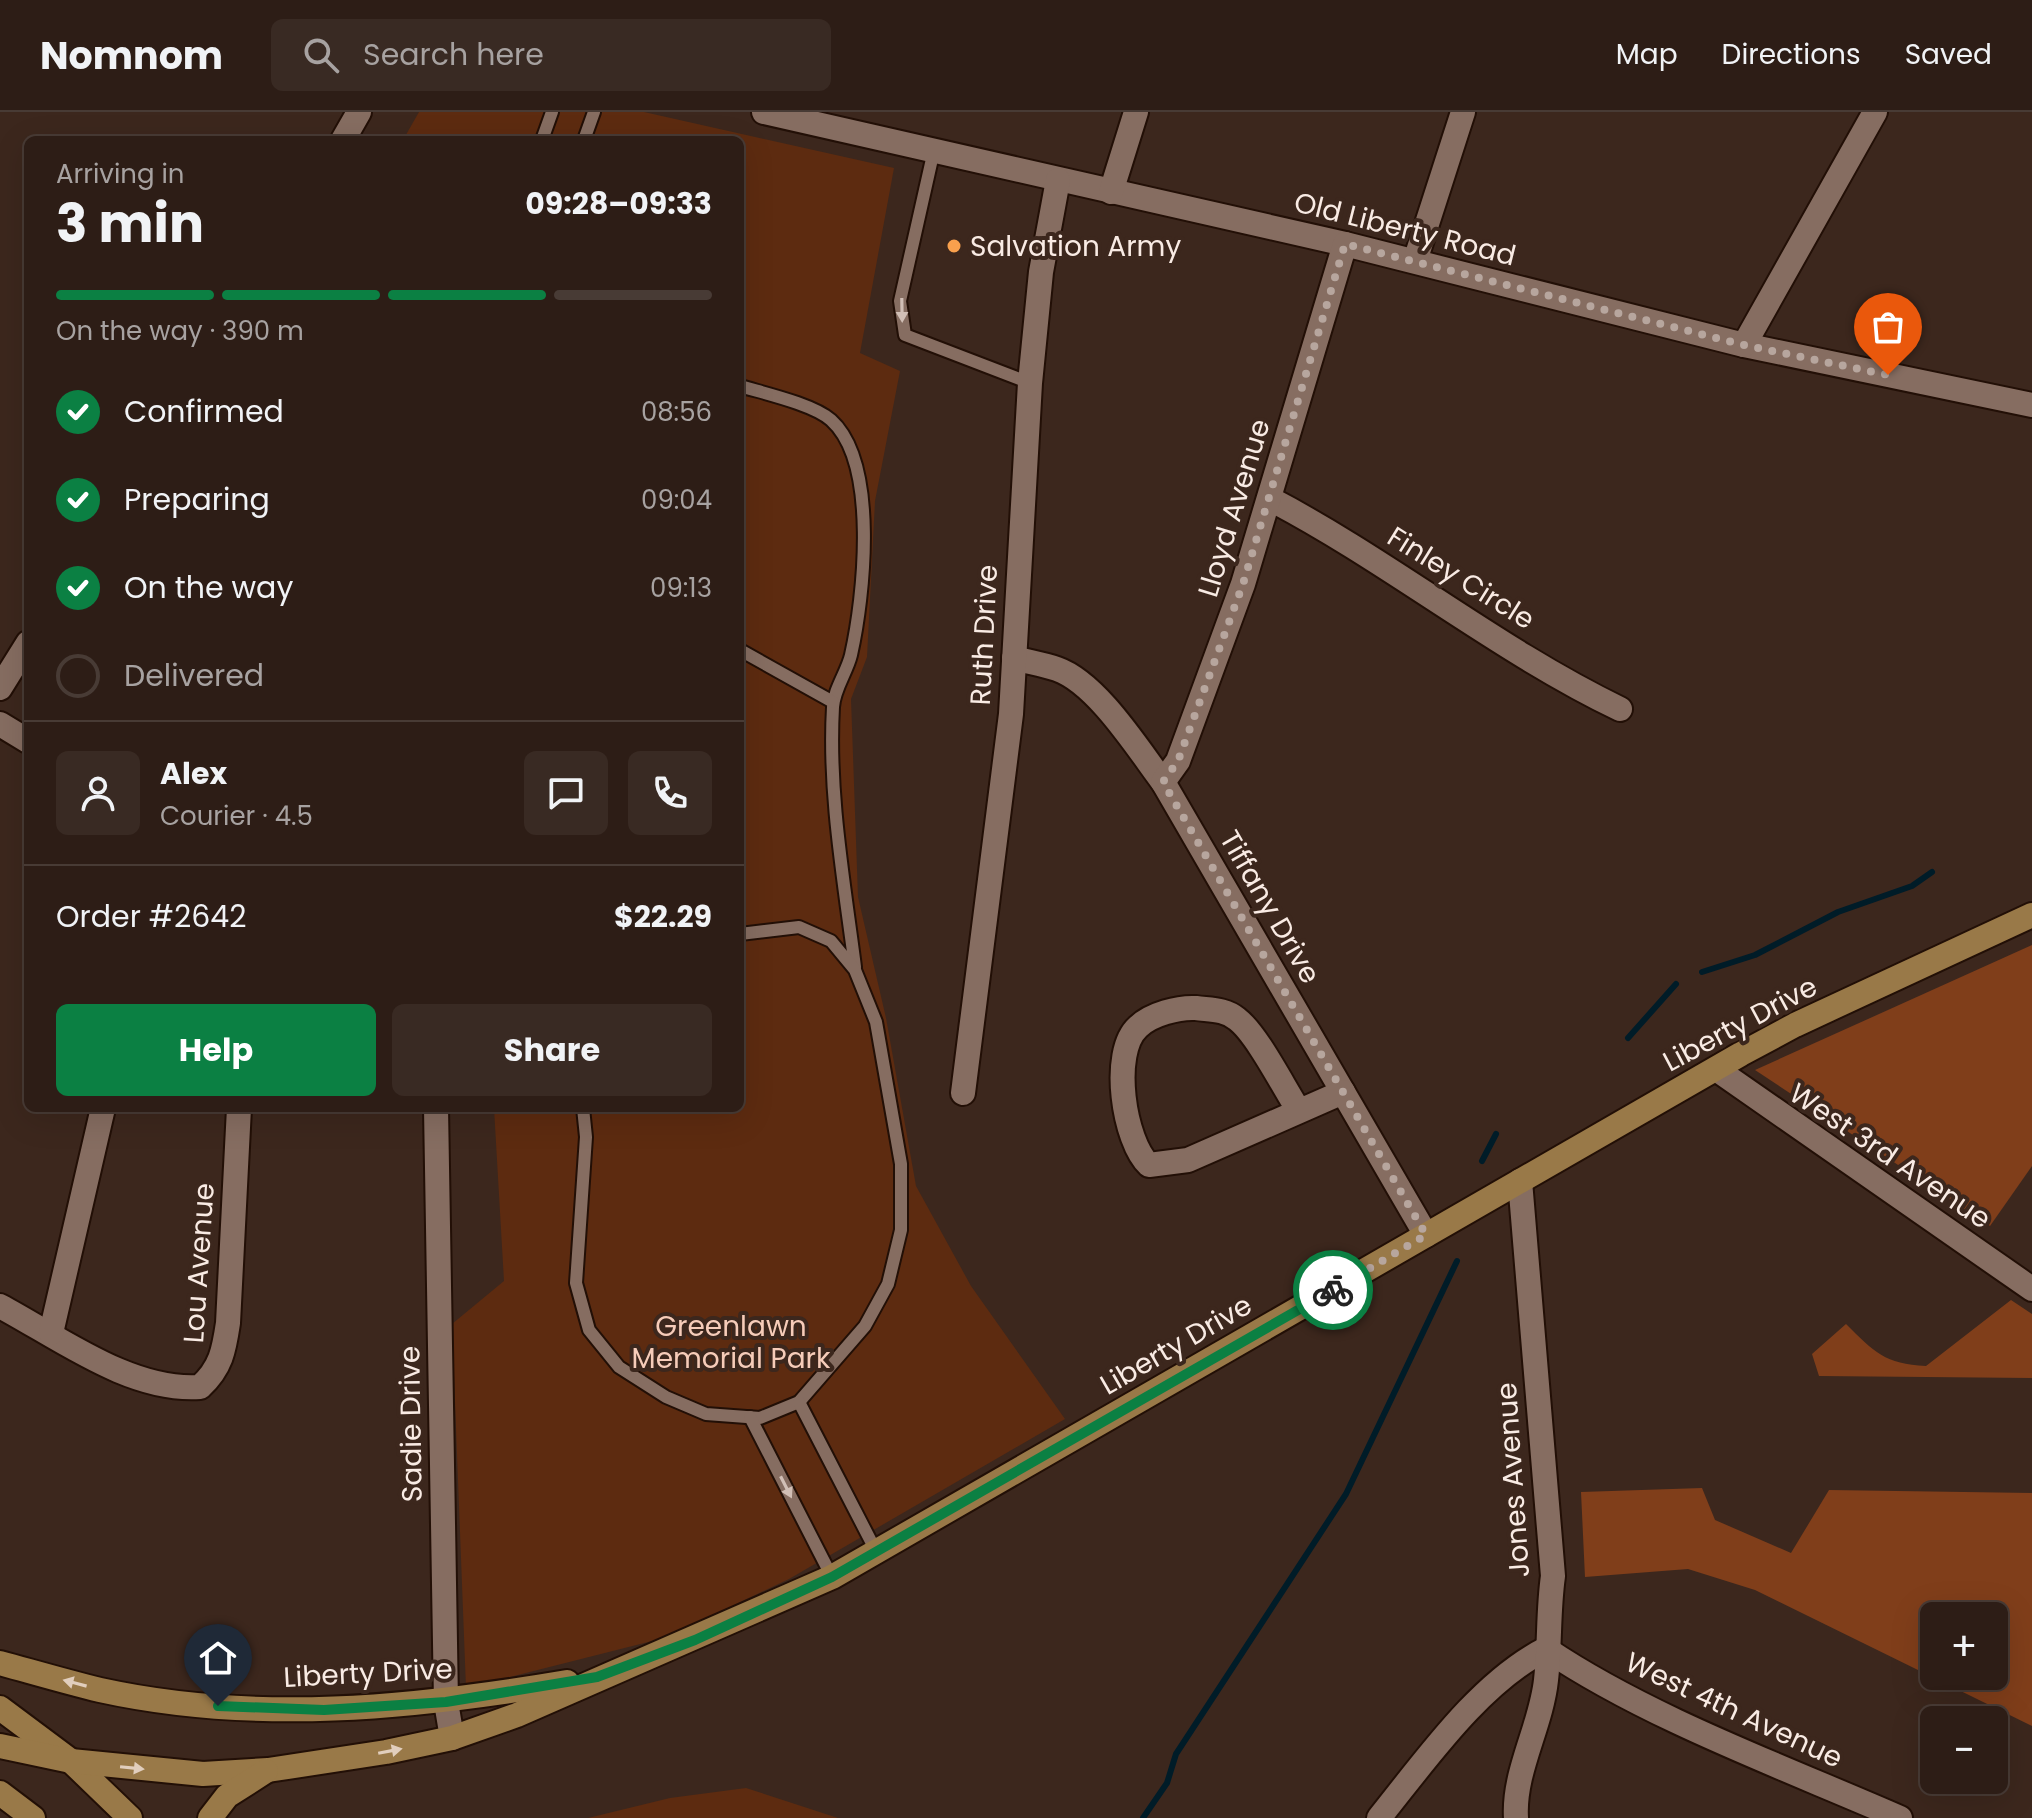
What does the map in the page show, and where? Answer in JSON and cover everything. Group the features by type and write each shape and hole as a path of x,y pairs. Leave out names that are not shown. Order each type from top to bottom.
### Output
{"main road":[{"name":"Liberty Drive","path":"0,1746 71,1761 203,1774 268,1770 452,1738 517,1715 597,1677 695,1640 832,1577 1795,1025 2032,915"},
{"name":"Liberty Drive","path":"0,1663 102,1690 218,1706 324,1710 446,1702 597,1677"},
{"path":"0,1708 71,1761 130,1818"},
{"path":"210,1818 227,1796 268,1770"},
{"path":"0,1793 33,1818"}],"street":[{"path":"345,136 359,112"},
{"name":"Old Liberty Road","path":"764,112 1345,244 1744,345 2032,405"},
{"path":"1111,192 1136,112"},
{"path":"1415,261 1463,112"},
{"path":"1744,345 1875,112"},
{"name":"Ruth Drive","path":"963,1093 1007,745 1014,658 1022,379 1058,180"},
{"name":"Lloyd Avenue","path":"1163,782 1178,761 1208,683 1270,499 1345,244"},
{"name":"Finley Circle","path":"1270,499 1319,524 1620,709"},
{"path":"0,688 24,649"},
{"name":"Tiffany Drive","path":"1014,658 1059,669 1088,691 1115,719 1163,782 1426,1235"},
{"path":"0,724 24,739"},
{"path":"1299,1111 1238,1019 1221,1010 1187,1008 1158,1016 1137,1027 1126,1047 1123,1097 1137,1154 1149,1165 1188,1160 1343,1092"},
{"name":"West 3rd Avenue","path":"1716,1069 2032,1289"},
{"path":"51,1333 102,1112"},
{"name":"Lou Avenue","path":"0,1306 155,1385 200,1387 214,1374 223,1357 228,1323 239,1112"},
{"name":"Sadie Drive","path":"436,1112 446,1702 452,1738"},
{"name":"Jones Avenue","path":"1516,1818 1514,1798 1546,1681 1552,1561 1520,1181"},
{"path":"1379,1818 1448,1734 1522,1661 1546,1649"},
{"name":"West 4th Avenue","path":"1546,1649 1580,1672 1666,1714 1900,1818"}],"lane":[{"path":"543,136 552,112"},
{"path":"585,136 594,112"},
{"path":"934,150 900,301 905,335 1022,379"},
{"path":"583,1112 586,1137 576,1283 589,1330 619,1367 666,1397 706,1414 760,1418 799,1402 865,1326 888,1284 901,1230 901,1164 876,1022 855,970 836,800 833,702 851,656 861,576 862,497 851,448 830,419 744,387"},
{"path":"744,652 833,702"},
{"path":"744,934 799,927 831,941 855,970"},
{"path":"799,1402 877,1553"},
{"path":"750,1417 832,1577"}],"green space":[{"name":"Greenlawn Memorial Park","path":"419,112 644,112 894,168 860,353 900,371 875,501 867,657 851,699 858,897 886,1018 916,1186 971,1286 1065,1419 789,1579 664,1638 466,1688 452,1324 504,1281 494,1112 744,1112 744,136 405,136"},
{"path":"746,1788 838,1818 588,1818 670,1798"}],"shaded area":[{"path":"2032,945 2032,1166 1990,1226 1755,1070"},
{"path":"2011,1300 2032,1314 2032,1378 1819,1376 1812,1354 1846,1324 1881,1355 1900,1363 1926,1366"},
{"path":"1702,1488 1715,1520 1791,1553 1829,1490 2032,1493 2032,1726 2008,1714 2008,1706 1991,1706 1959,1690 2008,1690 2008,1602 1920,1602 1920,1671 1755,1590 1688,1569 1585,1577 1581,1492"}],"waterway":[{"path":"1702,972 1755,955 1838,912 1912,886 1932,872"},
{"path":"1628,1038 1676,984"},
{"path":"1482,1161 1496,1134"},
{"path":"1143,1818 1167,1783 1176,1754 1346,1494 1457,1261"}],"way so far":[{"path":"1333,1290 1426,1235 1163,782 1178,761 1243,584 1345,244 1744,345 1888,375"}],"place":[{"name":"Salvation Army","path":"954,246"}],"route":[{"path":"218,1706 324,1710 446,1702 597,1677 620,1669 695,1640 832,1577 1333,1290"}]}
